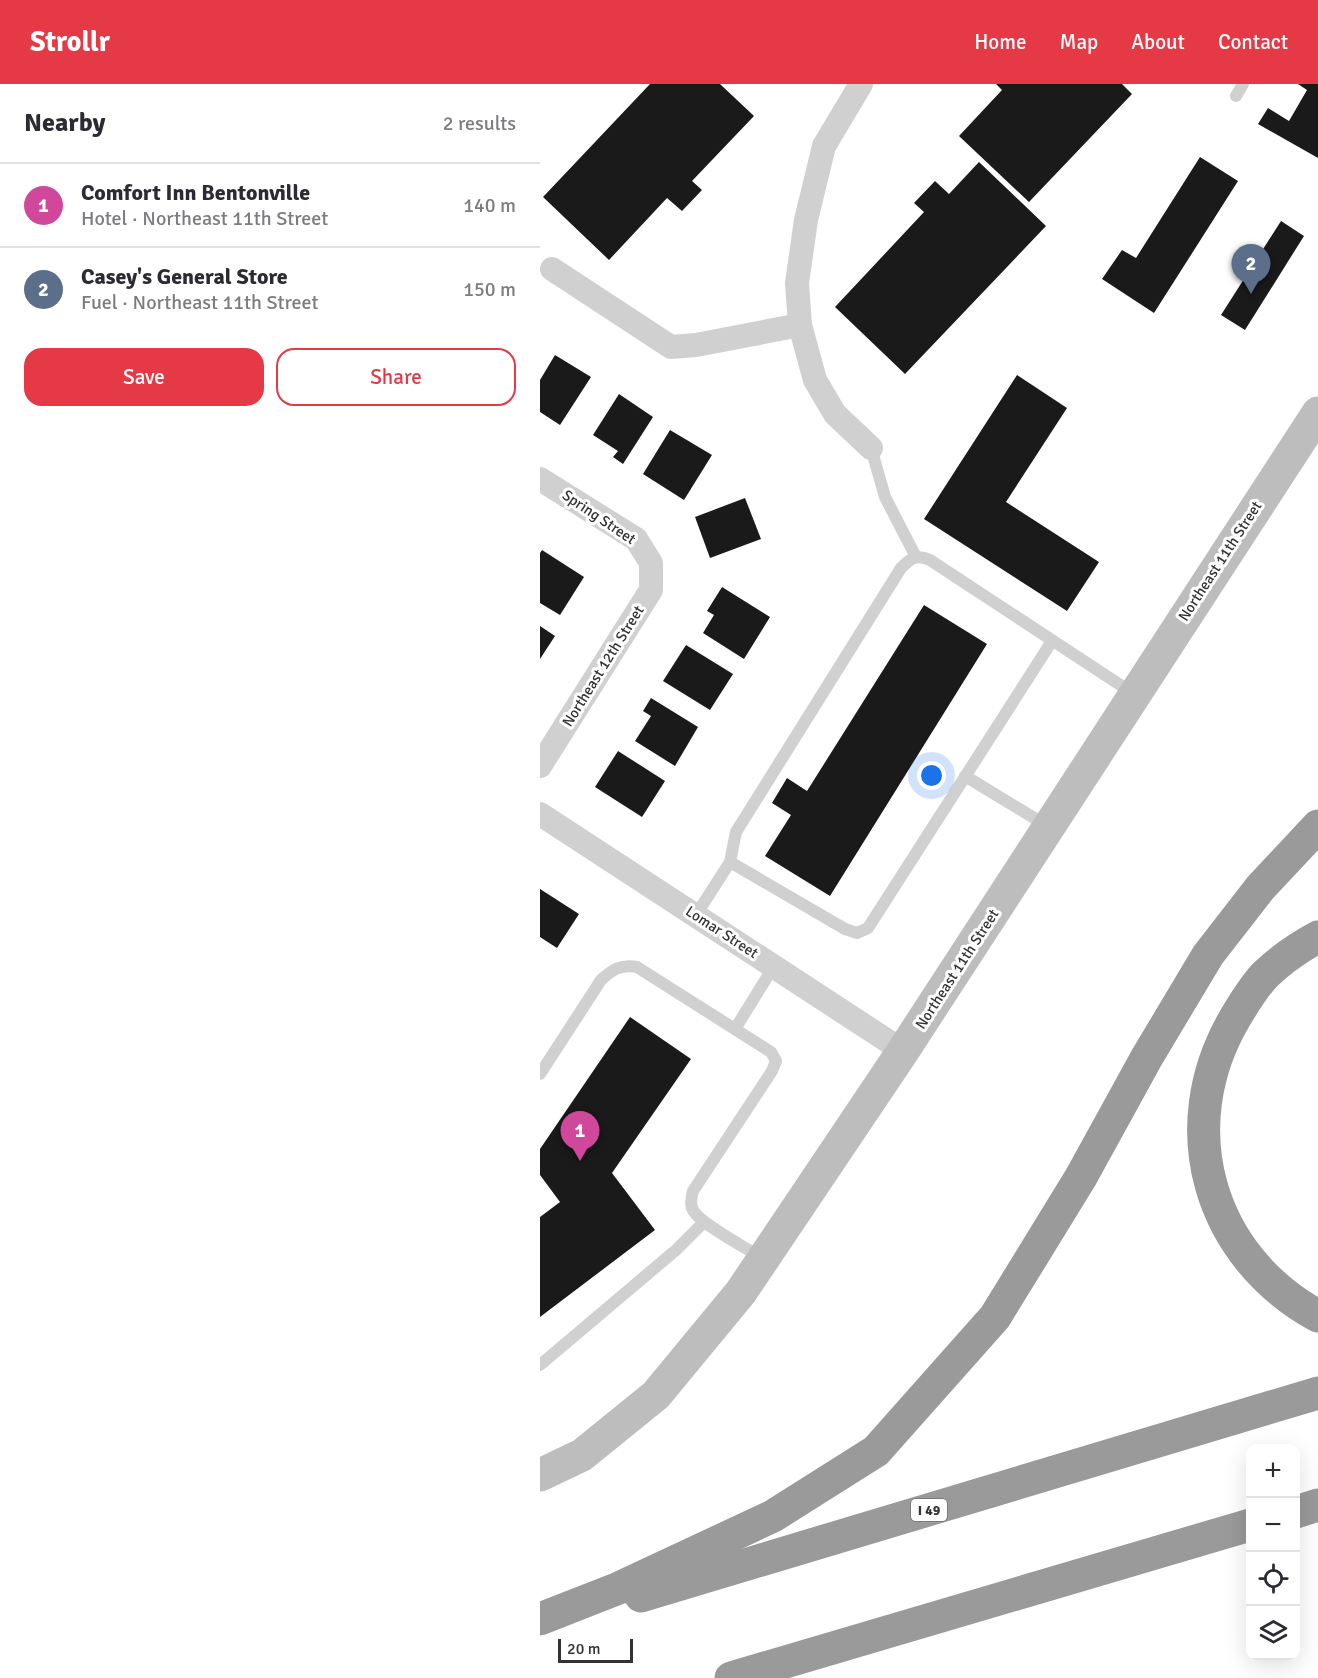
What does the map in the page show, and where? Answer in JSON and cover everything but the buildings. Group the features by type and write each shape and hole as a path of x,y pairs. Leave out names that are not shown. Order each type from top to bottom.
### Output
{"highway":[{"path":"540,1619 619,1588 773,1516 876,1451 995,1317 1081,1177 1147,1057 1208,955 1260,888 1318,826"},
{"path":"1318,937 1294,951 1265,975 1243,1005 1225,1036 1211,1068 1205,1104 1204,1140 1209,1175 1217,1204 1249,1261 1300,1306 1318,1316"},
{"name":"I 49","path":"540,1626 1318,1393"},
{"path":"1300,1511 1318,1505"},
{"path":"731,1678 1246,1526"}],"street":[{"path":"861,84 824,146 806,220 797,283 800,325 815,380 834,414 871,448"},
{"path":"546,265 671,346 696,345 800,325"},
{"name":"Northeast 11th Street","path":"540,1475 582,1455 656,1395 741,1292 1050,828 1134,694 1318,413"},
{"name":"Spring Street","path":"540,479 636,539 651,563"},
{"name":"Northeast 12th Street","path":"540,766 651,590 651,563"},
{"name":"Lomar Street","path":"540,814 903,1051"}],"lane":[{"path":"1236,96 1243,84"},
{"path":"871,448 885,497 916,557"},
{"path":"696,915 730,862 736,832 901,568 911,558 921,556 930,560 1134,694"},
{"path":"730,862 845,929 857,933 868,928 1052,641"},
{"path":"965,776 1050,828"},
{"path":"540,1074 602,980 613,969 625,965 638,967 771,1052 776,1060 772,1071 693,1191 691,1202 693,1212 704,1222 763,1259"},
{"path":"735,1029 774,966"},
{"path":"540,1365 676,1251 704,1222"}],"place":[{"name":"Casey's General Store","path":"1251,294"},
{"name":"Comfort Inn Bentonville","path":"580,1161"}]}
